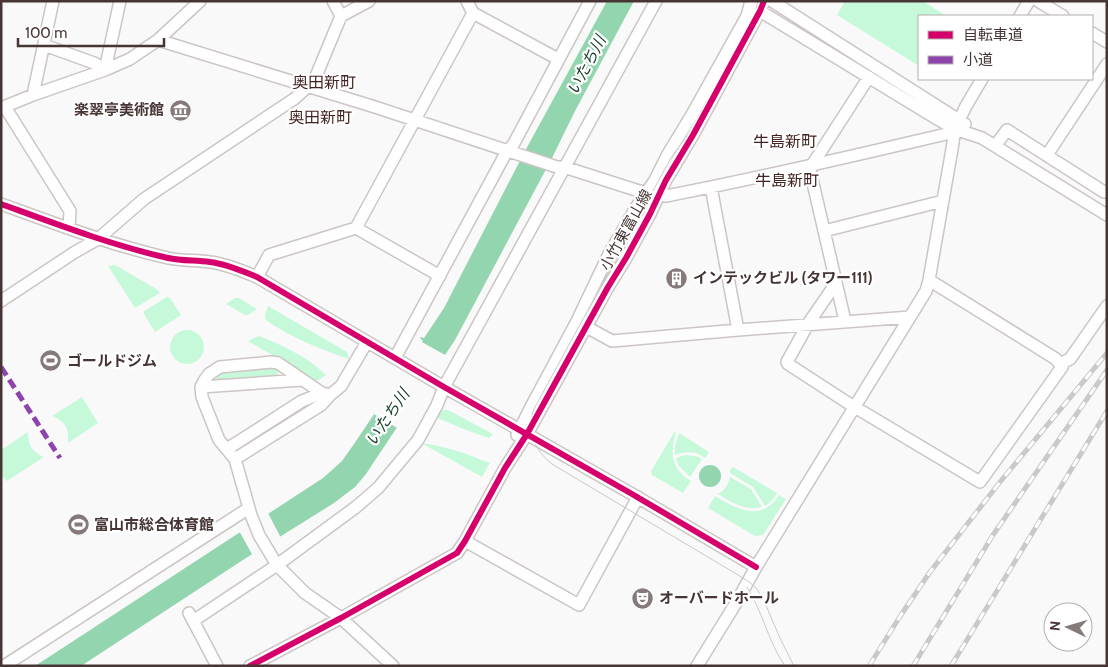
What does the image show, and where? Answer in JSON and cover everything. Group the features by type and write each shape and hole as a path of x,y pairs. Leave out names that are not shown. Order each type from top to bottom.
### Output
{"street":[{"path":"33,95 53,1"},
{"path":"104,70 120,1"},
{"path":"69,228 70,211 3,107 130,59 158,40 200,1"},
{"path":"333,1 341,16"},
{"path":"467,1 473,13 558,59"},
{"path":"397,360 440,276 513,153 513,145 590,1"},
{"path":"217,666 191,617 277,565 356,507 378,488 418,440 437,405 441,386 560,167 656,1"},
{"path":"752,1 869,77 982,138 1107,215"},
{"name":"小竹東富山線","path":"341,618 457,553 465,541 581,324 608,256 635,209 655,180 694,111 747,16 752,1"},
{"path":"772,1 957,124"},
{"path":"1021,15 1029,1"},
{"path":"1038,1 1061,15"},
{"path":"1,302 75,252 98,239 144,199 294,99 314,81 341,16 364,2"},
{"name":"小竹東富山線","path":"581,324 626,258 660,195 666,180 693,135 762,6"},
{"path":"257,277 269,255 356,228 473,13"},
{"path":"1093,34 1107,42"},
{"path":"158,40 639,192 666,196 946,134 957,124"},
{"path":"44,45 94,64 104,70"},
{"path":"1047,155 1107,64"},
{"path":"845,322 810,165 869,77"},
{"path":"697,666 926,291 957,124 981,80"},
{"path":"995,146 1007,130 1107,192"},
{"path":"711,187 738,330"},
{"path":"824,231 943,201"},
{"path":"1,204 98,239 171,259 211,262 232,267 257,277 441,386 638,497 756,568"},
{"path":"356,228 440,276"},
{"path":"836,283 808,324 787,362 788,364 855,407 980,482 1062,367 1056,359 929,280"},
{"path":"1060,364 1070,360 1107,306"},
{"path":"581,324 612,342 808,324 910,317"},
{"path":"227,449 302,401 326,394 341,386 367,342"},
{"path":"326,394 278,363 271,362 220,367 204,380 201,387 202,397 219,440 235,459 250,512 269,553 277,565 305,593 341,618 393,666"},
{"path":"201,387 302,380"},
{"path":"235,459 321,405 326,394"},
{"path":"465,541 579,605 638,497"},
{"path":"4,666 250,512"},
{"path":"250,666 341,618"}],"shaded area":[{"path":"845,1 923,1 944,15 918,15 918,65 837,15"},
{"path":"115,265 160,293 135,308 108,266"},
{"path":"167,297 170,298 181,315 155,332 144,311"},
{"path":"235,298 239,298 257,309 245,315 226,304"},
{"path":"268,306 347,352 349,359 306,342 266,320 265,315"},
{"path":"187,330 199,335 204,347 199,359 187,364 175,359 170,347 175,335"},
{"path":"259,336 294,352 326,375 317,381 248,341"},
{"path":"269,366 277,369 277,377 217,380 216,378 217,373"},
{"path":"82,397 98,423 68,443 66,426 52,416"},
{"path":"448,410 493,434 489,438 435,417 439,411"},
{"path":"675,431 673,460 679,471 691,481 683,493 652,475 651,471"},
{"path":"28,432 32,448 36,453 44,457 7,481 1,475 3,473 1,470 1,450"},
{"path":"679,433 709,452 705,458 691,452 675,455 675,446"},
{"path":"421,443 448,448 490,463 482,477"},
{"path":"685,455 696,456 702,459 690,477 678,465 676,458"},
{"path":"733,467 777,493 773,499 765,506 753,487 730,473"},
{"path":"730,477 751,489 762,507 744,507 718,494 726,487"},
{"path":"779,495 786,499 763,535 755,536 708,508 715,496 740,509 757,511 772,504"}],"water":[{"name":"いたち川","path":"607,1 634,1 455,340 366,474 355,487 334,503 81,666 35,666 323,478 342,461 423,341 420,338 424,338 444,308 525,151"},
{"path":"710,465 718,468 721,476 718,484 710,487 702,484 699,476 702,468"}],"pier":[{"path":"420,341 447,356 399,429 372,413"},
{"path":"267,511 281,538 253,556 238,529"}],"tram line":[{"path":"758,1 752,19 689,133 672,156 535,407 532,415 531,431 540,452 552,464 748,581 757,589 794,666"},
{"path":"747,587 774,647 785,666"}],"railway":[{"path":"869,666 930,572 1000,482 1107,353"},
{"path":"913,666 993,535 1107,370"},
{"path":"951,666 1107,411"}],"marked path":[{"path":"1,367 60,458"}],"cycle path":[{"path":"250,666 457,553 505,468 527,434 626,258 666,180 693,135 764,1"},
{"path":"1,204 84,234 147,253 173,259 222,264 257,277 756,567"}],"place":[{"name":"楽翠亭美術館","path":"180,110"},
{"name":"インテックビル (タワー111)","path":"677,278"},
{"name":"ゴールドジム","path":"51,361"},
{"name":"富山市総合体育館","path":"78,525"},
{"name":"オーバードホール","path":"643,598"}],"district":[{"name":"奥田新町","path":"324,82"},
{"name":"奥田新町","path":"320,117"},
{"name":"牛島新町","path":"785,141"},
{"name":"牛島新町","path":"787,180"}]}
